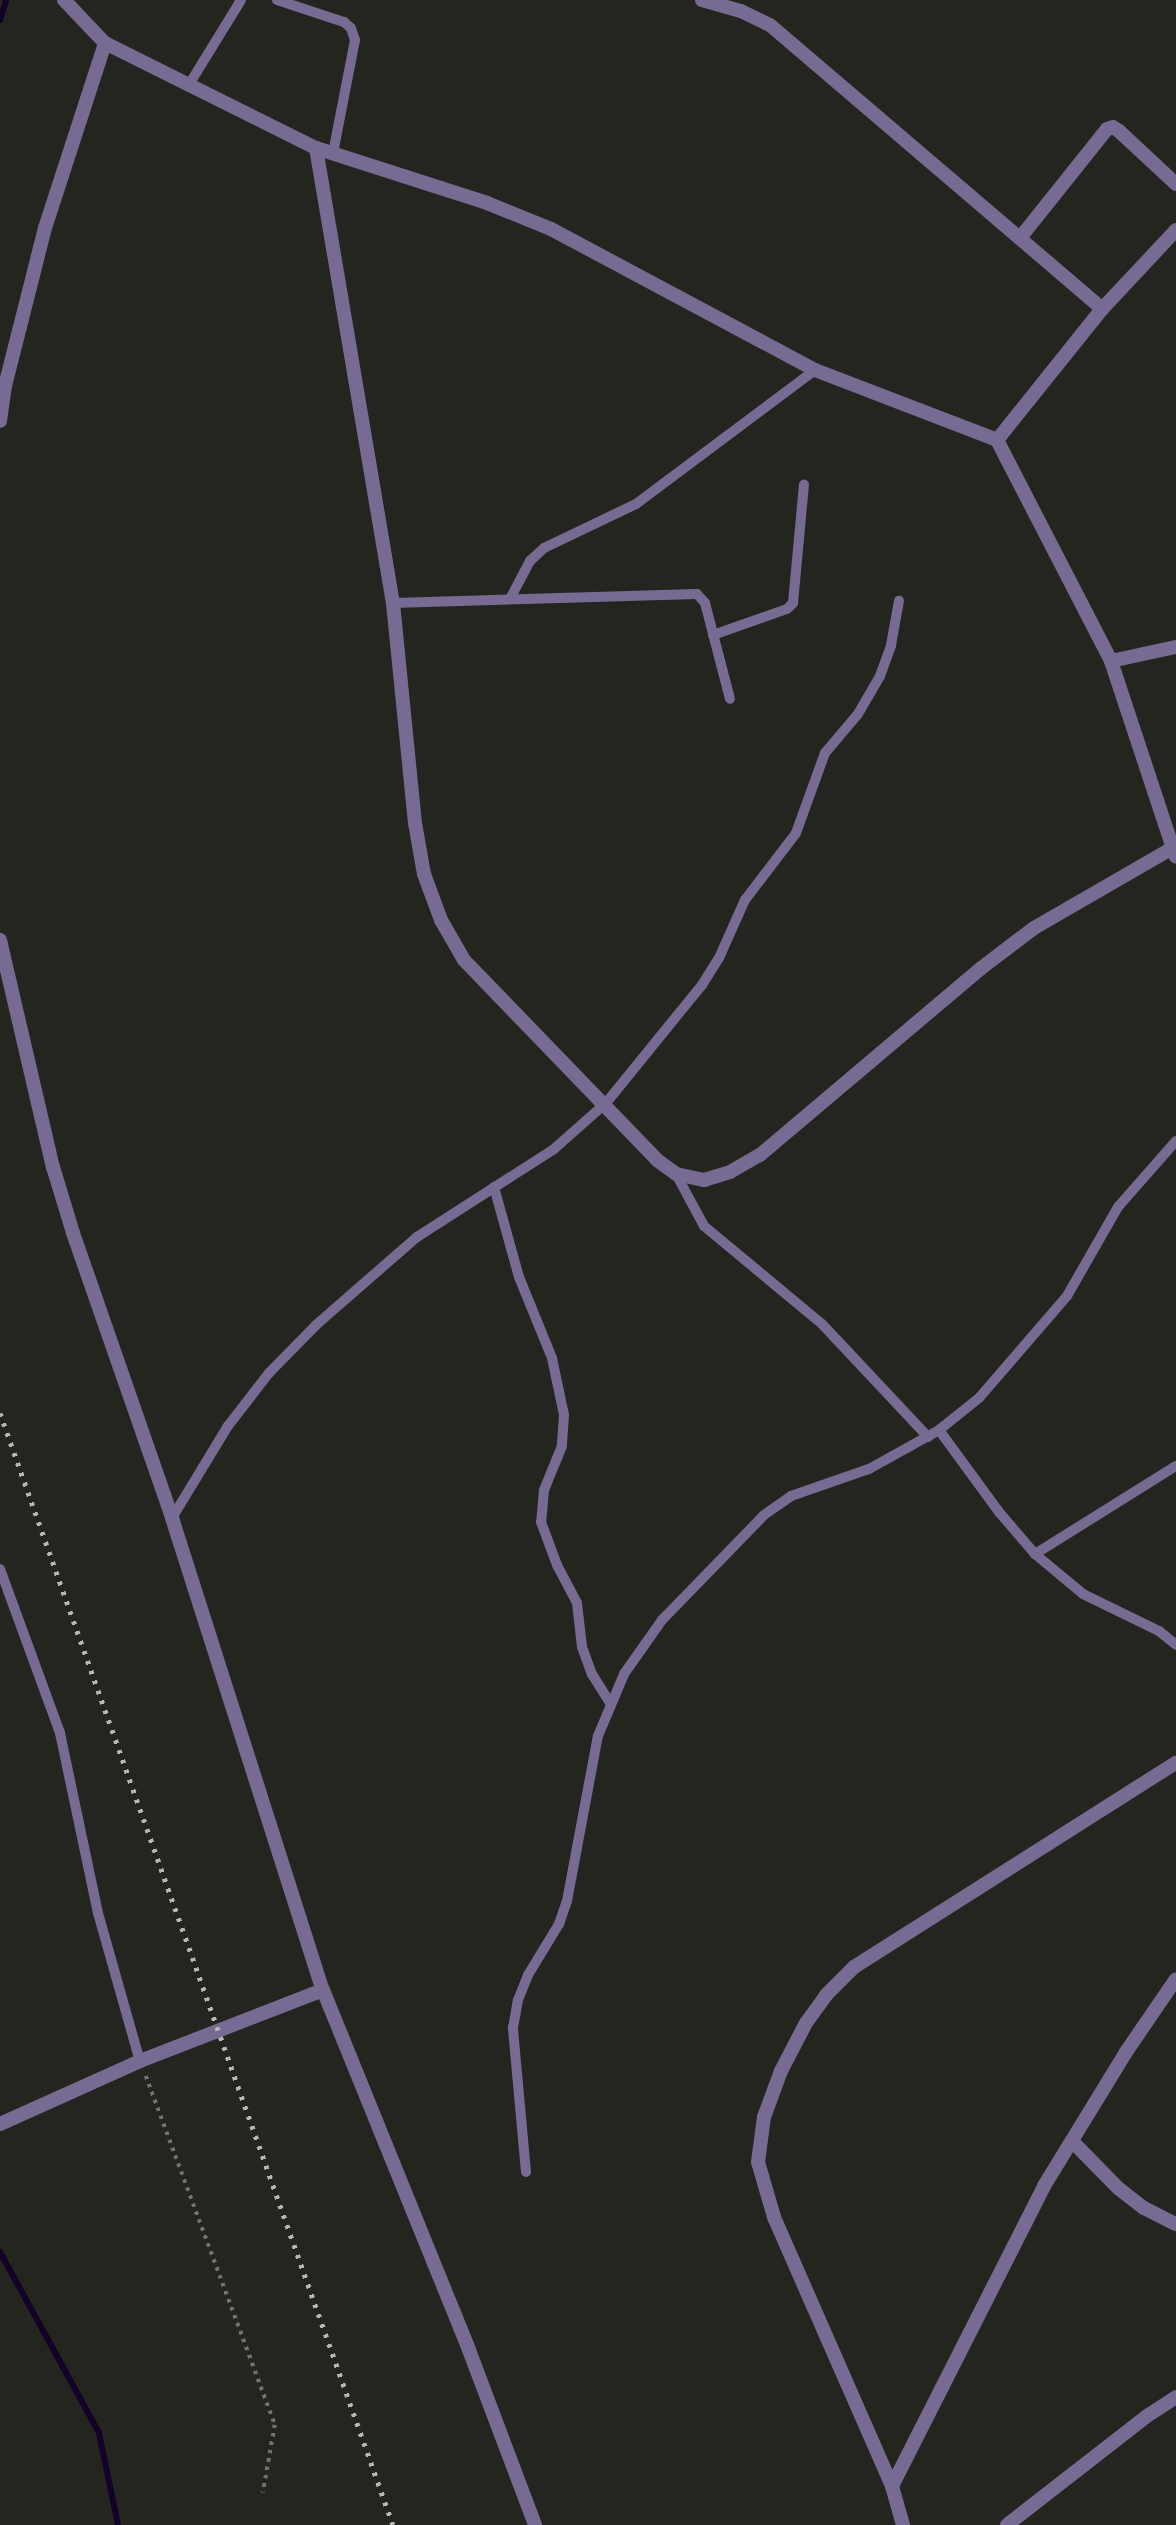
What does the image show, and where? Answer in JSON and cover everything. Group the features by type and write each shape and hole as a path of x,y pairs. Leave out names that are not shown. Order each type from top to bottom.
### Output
{"street":[{"path":"64,0 105,43 316,148 487,203 551,229 815,370 996,440 1111,662 1175,850 1034,928 980,969 760,1155 730,1172 704,1180 676,1174 657,1160 606,1103 464,960 440,920 424,874 415,823 393,603 316,148"},
{"path":"702,0 741,11 770,25 1102,309"},
{"path":"0,421 5,386 45,228 105,43"},
{"path":"1020,238 1107,129 1113,127 1176,184"},
{"path":"996,440 1102,309 1176,230"},
{"path":"1111,662 1176,647"},
{"path":"0,940 53,1167 172,1518 323,1990 469,2350 535,2525"},
{"path":"903,2525 892,2486 774,2217 758,2162 764,2118 781,2071 806,2023 854,1966 1176,1763"},
{"path":"892,2486 1008,2256 1072,2140 1126,2052 1176,1979"},
{"path":"0,2124 140,2061 323,1990"},
{"path":"1072,2140 1118,2188 1144,2208 1176,2224"},
{"path":"1007,2525 1147,2416 1176,2397"}],"lane":[{"path":"190,83 241,0"},
{"path":"277,0 344,22 351,29 355,40 333,153"},
{"path":"511,597 530,561 544,548 636,504 815,370"},
{"path":"713,635 787,609 793,603 804,485"},
{"path":"393,603 511,597 697,594 705,603 730,699"},
{"path":"172,1518 228,1426 288,1354 368,1277 417,1237 554,1149 606,1103 702,985 719,958 745,900 796,833 825,753 858,714 880,676 891,645 899,601"},
{"path":"526,2172 513,2028 528,1975 559,1924 567,1900 598,1736 624,1674 662,1620 764,1515 791,1496 869,1469 928,1437 979,1398 1067,1296 1118,1208 1176,1141"},
{"path":"676,1174 704,1226 822,1324 928,1437"},
{"path":"494,1187 519,1277 552,1358 564,1415 562,1446 544,1490 541,1522 557,1565 577,1603 582,1647 592,1674 611,1704"},
{"path":"939,1430 999,1512 1035,1553 1083,1594 1158,1631 1176,1645"},
{"path":"1035,1553 1176,1466"},
{"path":"0,1569 60,1733 98,1913 140,2061"}],"path":[{"path":"140,2061 275,2425 263,2493"}],"waterway":[{"path":"0,20 6,0"},
{"path":"0,2252 99,2433 118,2525"}],"railway":[{"path":"0,1413 393,2525"}]}
